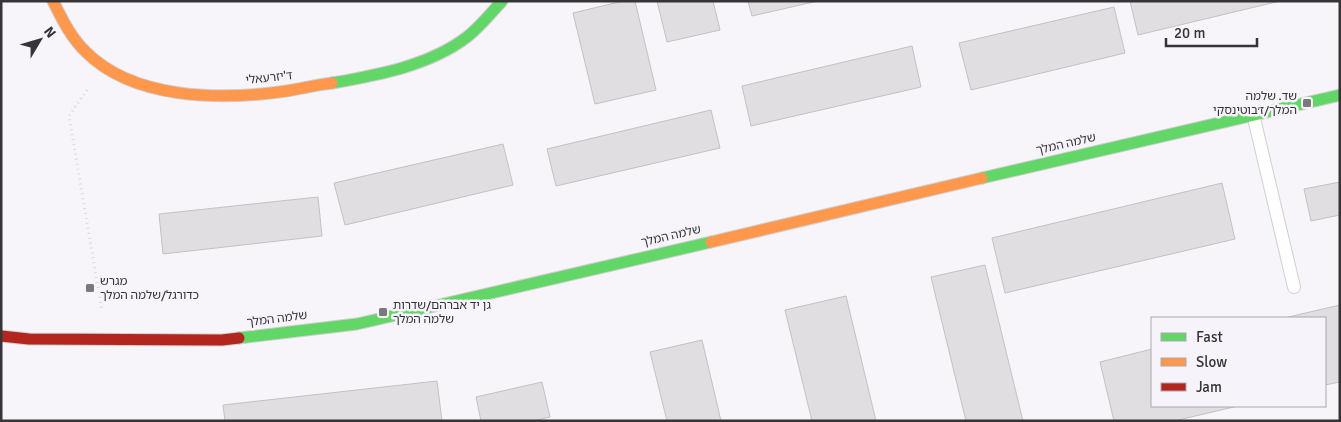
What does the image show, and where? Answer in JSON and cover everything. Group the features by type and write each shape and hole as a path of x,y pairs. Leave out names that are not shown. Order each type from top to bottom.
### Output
{"street":[{"name":"ד'יזרעאלי","path":"53,1 63,23 80,49 102,66 157,88 189,95 274,93 362,77 402,67 437,54 461,42 485,21 502,1"},
{"name":"שלמה המלך","path":"1,336 29,339 222,340 357,324 1340,95"}],"lane":[{"path":"1253,114 1294,287"}],"path":[{"path":"102,66 70,116 107,339"}],"building":[{"path":"623,1 635,1 656,90 595,104 573,13"},
{"path":"657,1 713,1 720,30 667,42"},
{"path":"748,1 818,1 752,16"},
{"path":"1130,1 1280,1 1138,35"},
{"path":"1114,7 1125,53 971,90 959,43"},
{"path":"912,46 921,87 751,126 742,86"},
{"path":"711,110 720,148 556,186 547,149"},
{"path":"503,144 513,185 345,225 334,183"},
{"path":"1340,182 1340,215 1311,221 1304,189"},
{"path":"1222,183 1235,239 1005,293 992,238"},
{"path":"318,197 322,236 163,254 159,214"},
{"path":"985,265 1023,421 966,421 931,277"},
{"path":"846,296 876,421 812,421 785,310"},
{"path":"1340,305 1340,382 1326,385 1326,317 1288,317"},
{"path":"702,340 721,421 667,421 650,352"},
{"path":"1151,349 1151,407 1234,407 1174,421 1114,421 1100,362"},
{"path":"437,381 442,421 225,421 223,405"},
{"path":"542,382 550,417 533,421 481,421 476,397"}],"traffic: fast":[{"path":"332,83 384,73 436,55 452,47 472,33 502,1"},
{"path":"982,178 1340,95"},
{"path":"239,338 357,324 711,242"}],"traffic: slow":[{"path":"53,1 71,34 86,52 105,68 127,79 152,87 177,93 230,96 279,92 332,83"},
{"path":"711,242 982,178"}],"traffic: jam":[{"path":"1,336 29,339 222,340 239,338"}],"place":[{"name":"שד. שלמה המלך/ז׳בוטינסקי","path":"1307,103"},
{"name":"מגרש כדורגל/שלמה המלך","path":"90,288"},
{"name":"גן יד אברהם/שדרות שלמה המלך","path":"383,312"}]}
